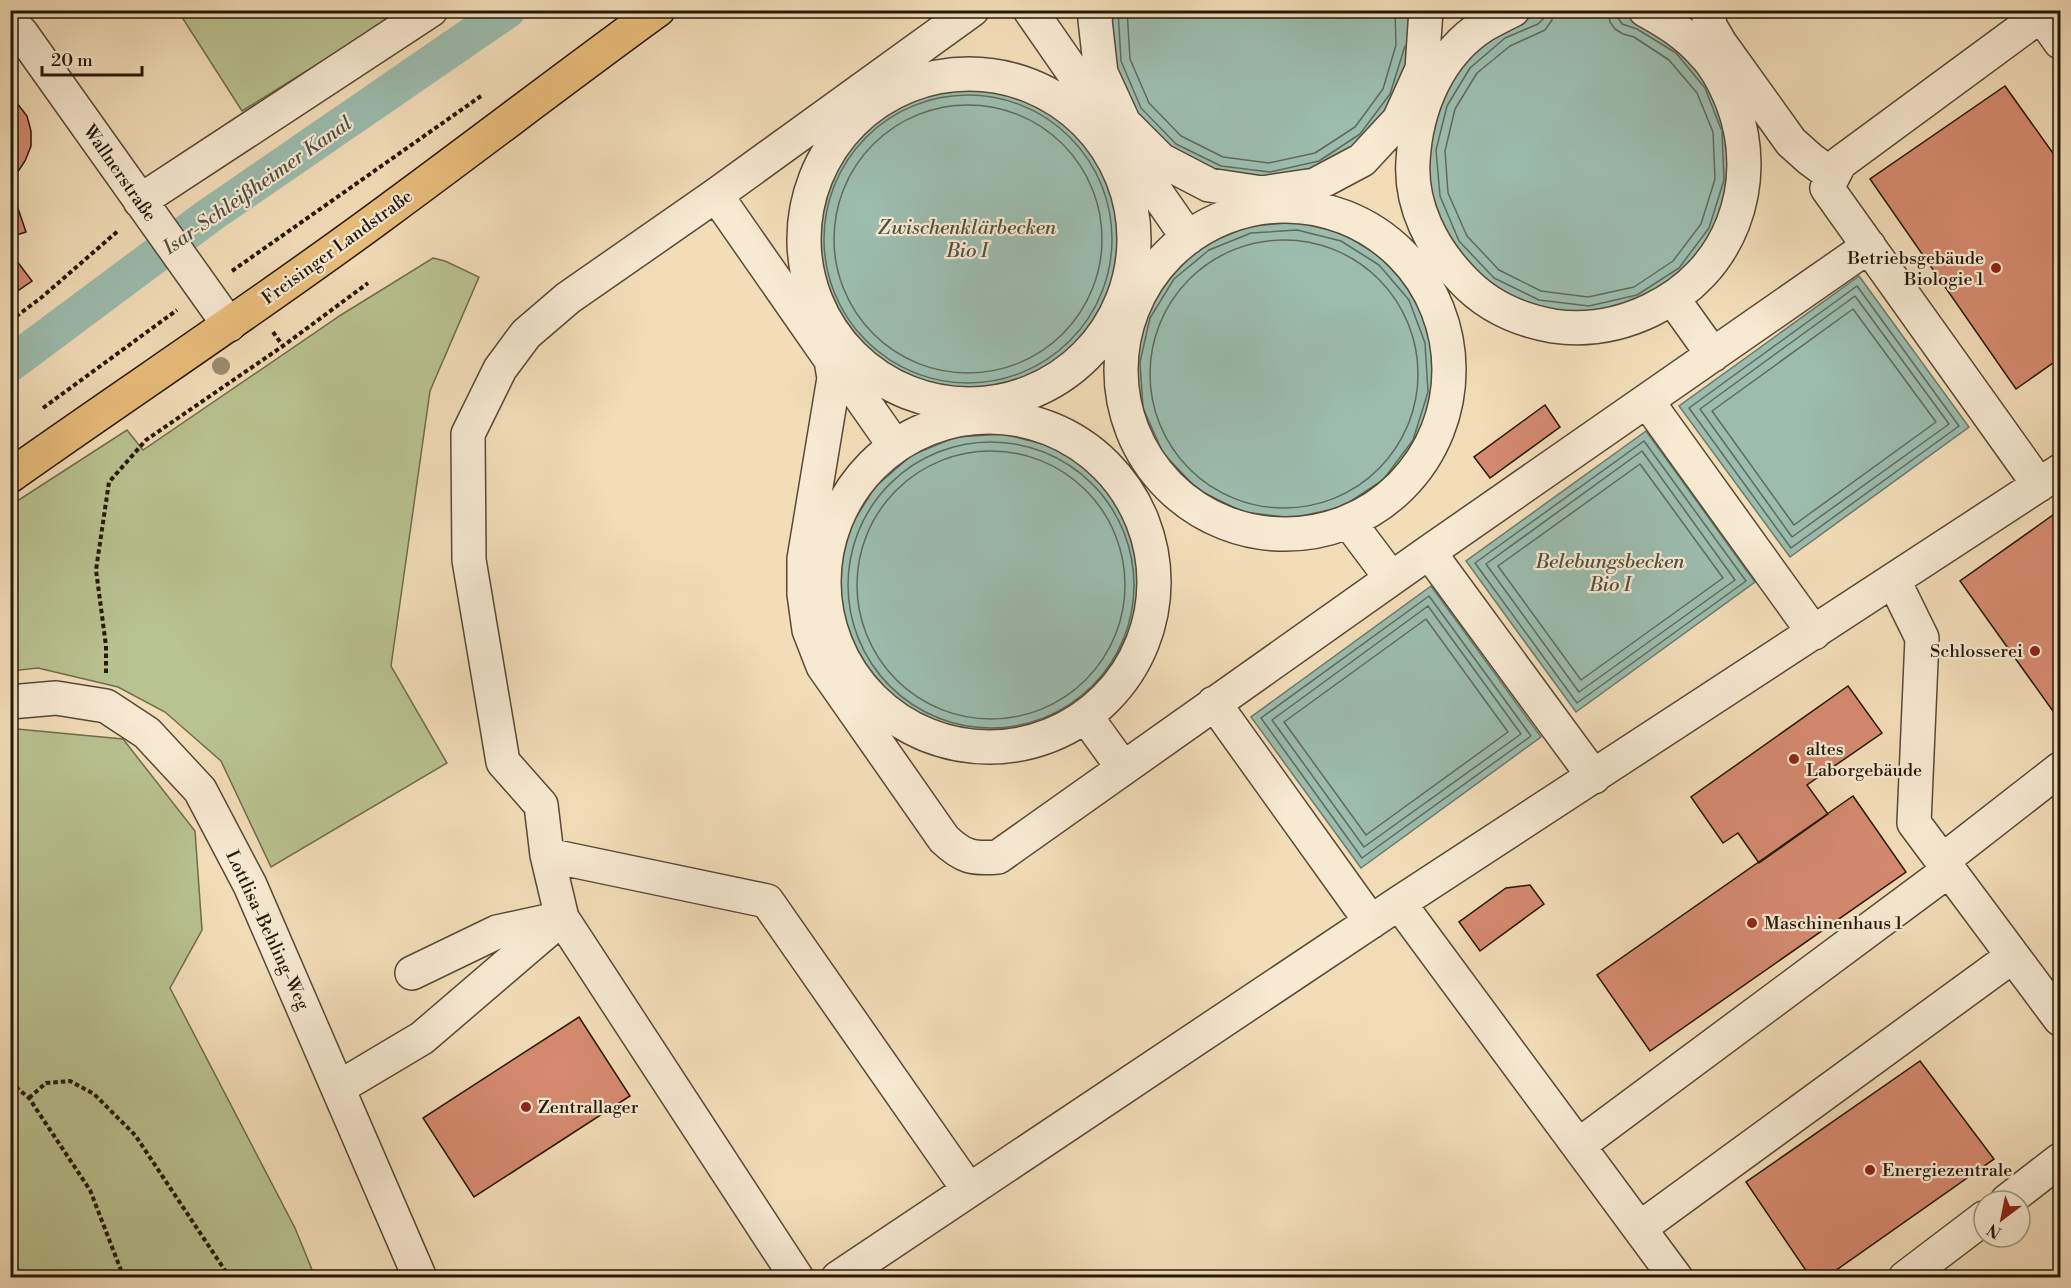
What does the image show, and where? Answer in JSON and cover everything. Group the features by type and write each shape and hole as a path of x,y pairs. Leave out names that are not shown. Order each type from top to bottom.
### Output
{"main road":[{"name":"Freisinger Landstraße","path":"10,476 229,325 388,211 658,10"}],"street":[{"path":"148,212 431,10"},
{"path":"797,1278 562,918 547,855 541,805 503,762 470,560 468,434 500,369 526,334 568,298 716,195 862,101 972,10"},
{"path":"1030,10 1112,132 1188,238"},
{"path":"1097,10 1095,20 1101,73 1112,132 1112,160 1132,208 1133,265 1125,307 1119,362 1126,415 1149,464 1186,502 1233,528 1286,536 1339,527 1386,502 1423,463 1446,412 1451,356 1436,302 1431,267 1434,243 1422,218 1415,192 1412,165 1414,138 1420,112 1418,96 1426,10"},
{"path":"1512,10 1477,18 1462,44 1399,120 1362,160 1315,185 1198,229 1158,264 1082,362 1067,376 1035,394 951,418 899,440 862,475 836,521 824,570 829,624 853,677 944,839 956,850 977,859 998,857 1391,578 1869,246"},
{"path":"1645,10 1674,26 1704,54 1724,65 1791,142 1833,176"},
{"path":"828,346 873,375 925,401 1002,414 1057,430 1102,460 1133,502 1152,550 1154,607 1136,661 1102,705 1087,718 1056,736 1002,749 946,744 883,727 823,666 810,630 804,594 804,559 834,378 828,346 808,282 803,228 815,178 862,101 879,98 930,75 981,72 1036,87 1082,117 1209,185 1262,193 1271,200 1306,206 1360,222 1405,256 1467,285 1489,302 1512,315 1565,328 1592,328 1632,320 1673,299 1700,276 1724,244 1739,206 1745,166 1741,125 1727,87 1724,65 1710,27 1708,10"},
{"path":"838,1278 968,1189 1371,922 2050,478 1827,189 1840,163 2045,13 2061,42"},
{"name":"Wallnerstraße","path":"10,21 22,34 229,325"},
{"path":"716,195 828,346 844,375 894,445"},
{"path":"1673,299 1713,355"},
{"path":"1647,400 1814,633"},
{"path":"1129,497 1161,477"},
{"path":"1349,522 1391,578"},
{"path":"1429,552 1594,777"},
{"path":"1893,581 1922,638 1914,823 2061,1019"},
{"name":"Lottlisa-Behling-Weg","path":"10,702 56,698 106,706 147,734 200,790 250,885 420,1278"},
{"path":"1214,703 1371,922"},
{"path":"1087,718 1123,768"},
{"path":"1579,1145 1946,866 2061,769"},
{"path":"547,855 766,901 968,1189"},
{"path":"1400,903 1676,1278"},
{"path":"338,1088 422,1038 562,918"},
{"path":"412,973 496,933 562,918"},
{"path":"1640,1228 2013,956"},
{"path":"2023,1189 2061,1160"},
{"path":"1905,1278 1972,1227"}],"path":[{"path":"230,273 485,93"},
{"path":"10,321 148,212"},
{"path":"37,412 197,281"},
{"path":"106,706 106,646 96,570 109,482 146,440 283,346 368,283"},
{"path":"29,1098 46,1083 70,1081 94,1094 135,1135 230,1278"},
{"path":"10,1082 29,1098 90,1190 124,1278"}],"green space":[{"path":"178,11 403,11 242,111"},
{"path":"433,258 445,261 479,277 430,391 391,666 447,763 271,867 221,761 165,712 118,687 38,668 11,671 11,505 127,430 143,450 341,315"},
{"path":"17,729 123,739 195,831 202,930 170,988 295,1228 315,1277 11,1277 10,731"}],"water":[{"path":"1563,8 1593,8 1623,14 1651,26 1676,43 1697,64 1714,89 1726,117 1732,147 1732,177 1721,221 1706,248 1687,271 1664,290 1637,305 1593,316 1563,316 1533,310 1505,298 1480,281 1459,260 1442,235 1430,207 1424,177 1424,147 1430,117 1442,89 1459,64 1480,43 1505,26 1533,14"},
{"path":"1105,10 1417,11 1403,100 1324,174 1216,179 1167,155 1130,115 1108,65"},
{"name":"Zwischenklärbecken Bio I","path":"968,82 999,85 1028,94 1055,108 1079,128 1099,152 1113,179 1122,208 1125,239 1122,270 1113,299 1099,326 1079,350 1055,370 1028,384 999,393 968,396 937,393 908,384 881,370 857,350 837,326 823,299 814,270 811,239 814,208 823,179 837,152 857,128 881,108 908,94 937,85"},
{"path":"1284,217 1315,220 1344,229 1371,243 1395,263 1415,287 1429,314 1438,343 1441,374 1438,405 1429,434 1415,461 1395,485 1371,505 1344,519 1315,528 1284,531 1253,528 1224,519 1197,505 1173,485 1153,461 1139,434 1130,405 1127,374 1130,343 1139,314 1153,287 1173,263 1197,243 1224,229 1253,220"},
{"path":"1859,276 1969,427 1790,557 1679,406"},
{"path":"991,428 1022,431 1051,440 1078,454 1102,474 1122,498 1136,525 1145,554 1148,585 1145,616 1136,645 1122,672 1102,696 1078,716 1051,730 1022,739 991,742 960,739 931,730 904,716 880,696 860,672 846,645 837,616 834,585 837,554 846,525 860,498 880,474 904,454 931,440 960,431"},
{"name":"Belebungsbecken Bio I","path":"1646,431 1755,582 1576,712 1466,561"},
{"path":"1431,586 1541,737 1361,868 1251,717"}],"building":[{"name":"Betriebsgebäude Biologie 1","path":"2005,86 2060,163 2060,358 2016,389 1870,179"},
{"path":"10,99 17,103 27,116 31,131 31,146 25,161 17,173 10,178"},
{"path":"10,185 26,232 10,237"},
{"path":"10,252 32,281 10,296"},
{"path":"1545,405 1560,427 1490,478 1474,457"},
{"name":"Schlosserei","path":"2060,510 2060,721 1960,581"},
{"name":"altes Laborgebäude","path":"1848,686 1882,733 1807,785 1828,814 1759,863 1738,833 1723,843 1691,797"},
{"name":"Maschinenhaus 1","path":"1853,796 1906,872 1650,1051 1597,975"},
{"path":"1530,885 1544,904 1480,951 1459,922 1506,888"},
{"name":"Zentrallager","path":"579,1017 630,1096 474,1197 423,1118"},
{"name":"Energiezentrale","path":"1920,1061 1994,1159 1825,1278 1811,1278 1746,1182"}],"waterway":[{"name":"Isar-Schleißheimer Kanal","path":"10,364 210,215 508,10"}],"place":[{"name":"Betriebsgebäude Biologie 1","path":"1996,268"},
{"name":"Schlosserei","path":"2035,651"},
{"name":"altes Laborgebäude","path":"1794,759"},
{"name":"Maschinenhaus 1","path":"1752,923"},
{"name":"Zentrallager","path":"526,1107"},
{"name":"Energiezentrale","path":"1870,1170"}]}
